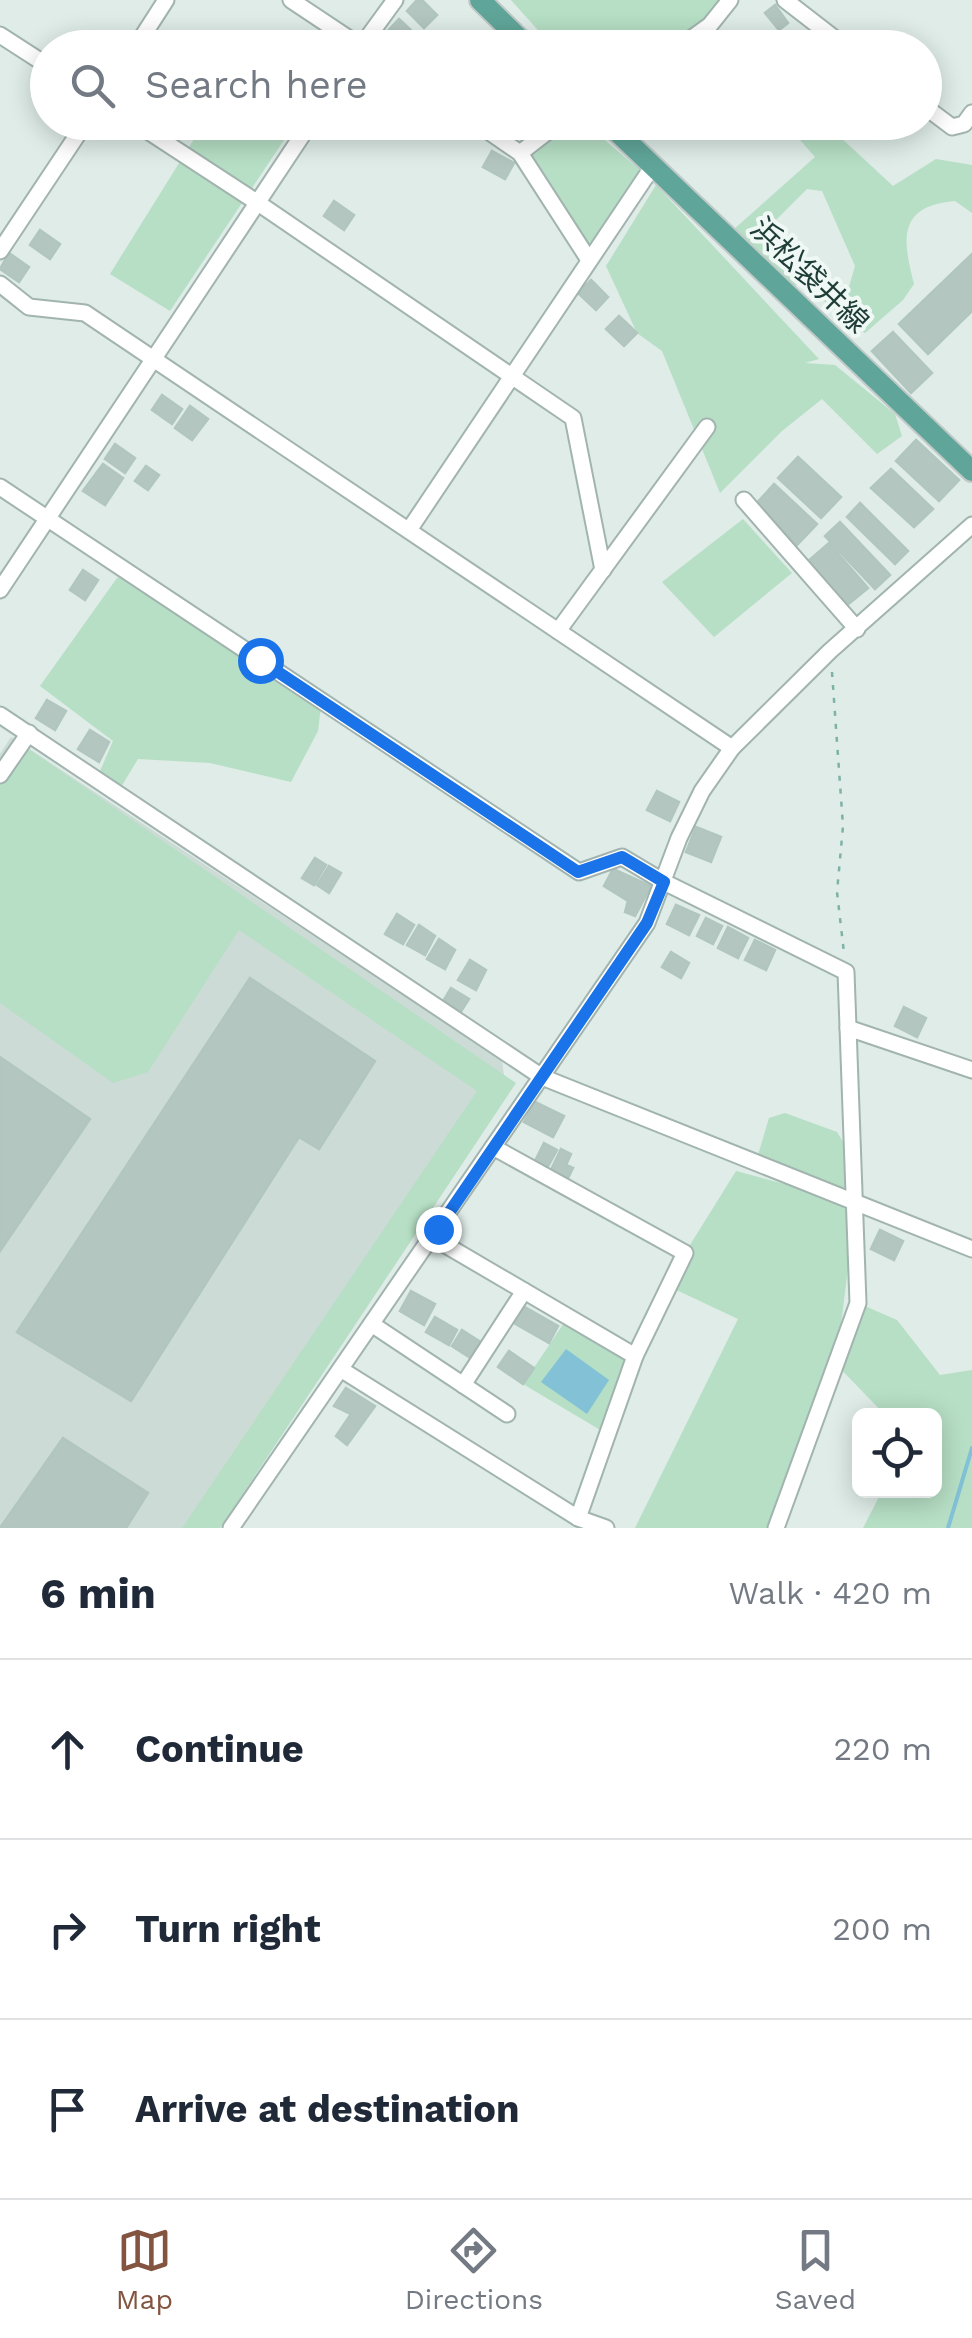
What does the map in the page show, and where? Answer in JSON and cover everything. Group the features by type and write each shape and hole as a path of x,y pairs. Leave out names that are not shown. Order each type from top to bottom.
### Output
{"main road":[{"path":"480,0 511,30"},
{"name":"浜松袋井線","path":"625,140 972,471"}],"street":[{"path":"147,30 166,0"},
{"path":"291,0 336,30"},
{"path":"373,30 395,0"},
{"path":"703,30 730,0"},
{"path":"785,0 824,30"},
{"path":"0,34 30,54"},
{"path":"942,120 952,127 964,124 972,113"},
{"path":"0,251 74,140"},
{"path":"162,140 573,418 602,570"},
{"path":"0,590 299,140"},
{"path":"501,140 520,153 590,260"},
{"path":"520,153 537,140"},
{"path":"409,530 652,166"},
{"path":"0,284 29,307 85,314 732,748"},
{"path":"558,631 708,427"},
{"path":"0,487 578,872 622,857 664,882 846,972 858,1303 776,1528"},
{"path":"744,500 857,629"},
{"path":"236,1526 647,923 679,838 702,791 732,748 830,650 972,524"},
{"path":"0,715 542,1076 972,1249"},
{"path":"0,775 28,733"},
{"path":"848,1028 972,1070"},
{"path":"494,1147 684,1253 635,1356 578,1518"},
{"path":"432,1237 635,1356"},
{"path":"463,1385 524,1291"},
{"path":"372,1324 506,1414"},
{"path":"342,1370 578,1518 606,1528"}],"path":[{"path":"830,650 843,826 837,892 846,972"}],"shaded area":[{"path":"11,737 502,1060 506,1092 206,1528 0,1528 0,754"}],"green space":[{"path":"511,0 726,0 698,30 538,30"},
{"path":"193,140 284,140 170,311 110,274"},
{"path":"543,140 605,140 646,175 595,252 520,153"},
{"path":"800,140 843,140 893,186 936,159 972,165 972,213 955,201 936,204 914,217 907,252 914,284 903,300 865,333 815,294 830,283 849,287 855,266 822,191 807,189 768,228 798,270 803,285 789,285 733,230 815,157"},
{"path":"656,185 819,359 805,363 835,365 895,414 902,436 877,454 822,399 782,431 720,493 662,351 637,333 606,266"},
{"path":"743,519 792,573 714,637 662,582"},
{"path":"131,574 248,661 321,706 318,731 291,782 210,763 138,759 121,787 102,777 100,771 113,741 40,686 117,578"},
{"path":"20,743 516,1083 220,1528 182,1528 477,1091 239,930 148,1072 113,1083 0,1003 0,772"},
{"path":"785,1113 837,1132 854,1160 848,1193 758,1155 769,1118"},
{"path":"736,1171 856,1203 837,1357 858,1303 897,1320 940,1375 972,1370 972,1528 863,1528 878,1498 942,1498 942,1408 878,1408 836,1364 776,1528 635,1528 738,1319 668,1286"},
{"path":"568,1317 635,1356 607,1434 523,1384"}],"water":[{"path":"566,1349 609,1380 587,1414 541,1382"}],"building":[{"path":"417,0 437,15 424,28 407,11"},
{"path":"775,5 788,23 779,30 765,13"},
{"path":"399,19 411,30 389,30"},
{"path":"492,151 514,163 505,179 483,167"},
{"path":"334,201 354,215 344,230 324,216"},
{"path":"40,230 60,244 50,259 30,245"},
{"path":"9,253 29,267 19,282 0,269"},
{"path":"972,254 972,311 928,354 899,324"},
{"path":"591,280 608,297 596,310 578,293"},
{"path":"619,316 637,333 624,346 606,329"},
{"path":"893,332 932,373 911,393 872,351"},
{"path":"162,395 182,409 172,424 152,410"},
{"path":"190,406 208,419 192,440 175,428"},
{"path":"916,440 959,480 939,501 896,461"},
{"path":"115,444 135,458 125,473 105,459"},
{"path":"798,457 841,497 821,518 778,478"},
{"path":"103,464 123,478 105,505 83,491"},
{"path":"146,466 159,475 148,490 135,481"},
{"path":"891,469 933,509 914,527 871,488"},
{"path":"774,484 817,524 797,545 755,505"},
{"path":"860,503 908,551 895,564 847,517"},
{"path":"840,522 890,575 875,589 825,536"},
{"path":"829,543 868,588 846,606 807,562"},
{"path":"83,570 98,580 85,600 70,590"},
{"path":"47,700 66,711 55,730 36,718"},
{"path":"90,730 109,742 99,762 78,749"},
{"path":"657,791 679,802 670,821 647,810"},
{"path":"696,827 721,837 711,862 686,852"},
{"path":"315,858 326,865 314,885 302,878"},
{"path":"329,866 341,873 329,893 317,885"},
{"path":"613,869 651,886 635,916 625,912 628,901 604,886"},
{"path":"676,905 699,915 689,935 667,924"},
{"path":"397,914 414,925 403,944 385,934"},
{"path":"706,918 722,926 713,944 697,936"},
{"path":"419,925 435,936 425,955 407,945"},
{"path":"728,927 748,938 738,958 718,948"},
{"path":"439,939 455,950 445,969 427,959"},
{"path":"755,940 775,950 766,970 745,960"},
{"path":"671,952 689,963 681,978 662,967"},
{"path":"470,960 486,970 476,990 458,980"},
{"path":"250,978 375,1061 319,1149 299,1137 131,1401 17,1332"},
{"path":"451,988 469,999 460,1013 442,1003"},
{"path":"904,1007 926,1018 917,1037 895,1026"},
{"path":"0,1057 90,1119 0,1251"},
{"path":"535,1102 564,1116 553,1137 524,1122"},
{"path":"544,1143 557,1150 547,1168 535,1161"},
{"path":"561,1149 571,1154 566,1165 573,1168 567,1180 550,1172"},
{"path":"880,1230 903,1241 894,1260 871,1249"},
{"path":"411,1291 435,1304 424,1325 400,1311"},
{"path":"523,1306 558,1326 549,1343 514,1323"},
{"path":"435,1317 457,1330 449,1345 426,1332"},
{"path":"462,1330 482,1343 472,1359 452,1346"},
{"path":"509,1351 534,1368 523,1384 498,1367"},
{"path":"346,1388 375,1406 347,1445 336,1436 351,1414 334,1406"},
{"path":"63,1438 148,1493 126,1528 0,1528"}],"waterway":[{"path":"948,1528 972,1448"}],"route":[{"path":"260,660 578,872 622,857 664,882 647,923 438,1229"}]}
